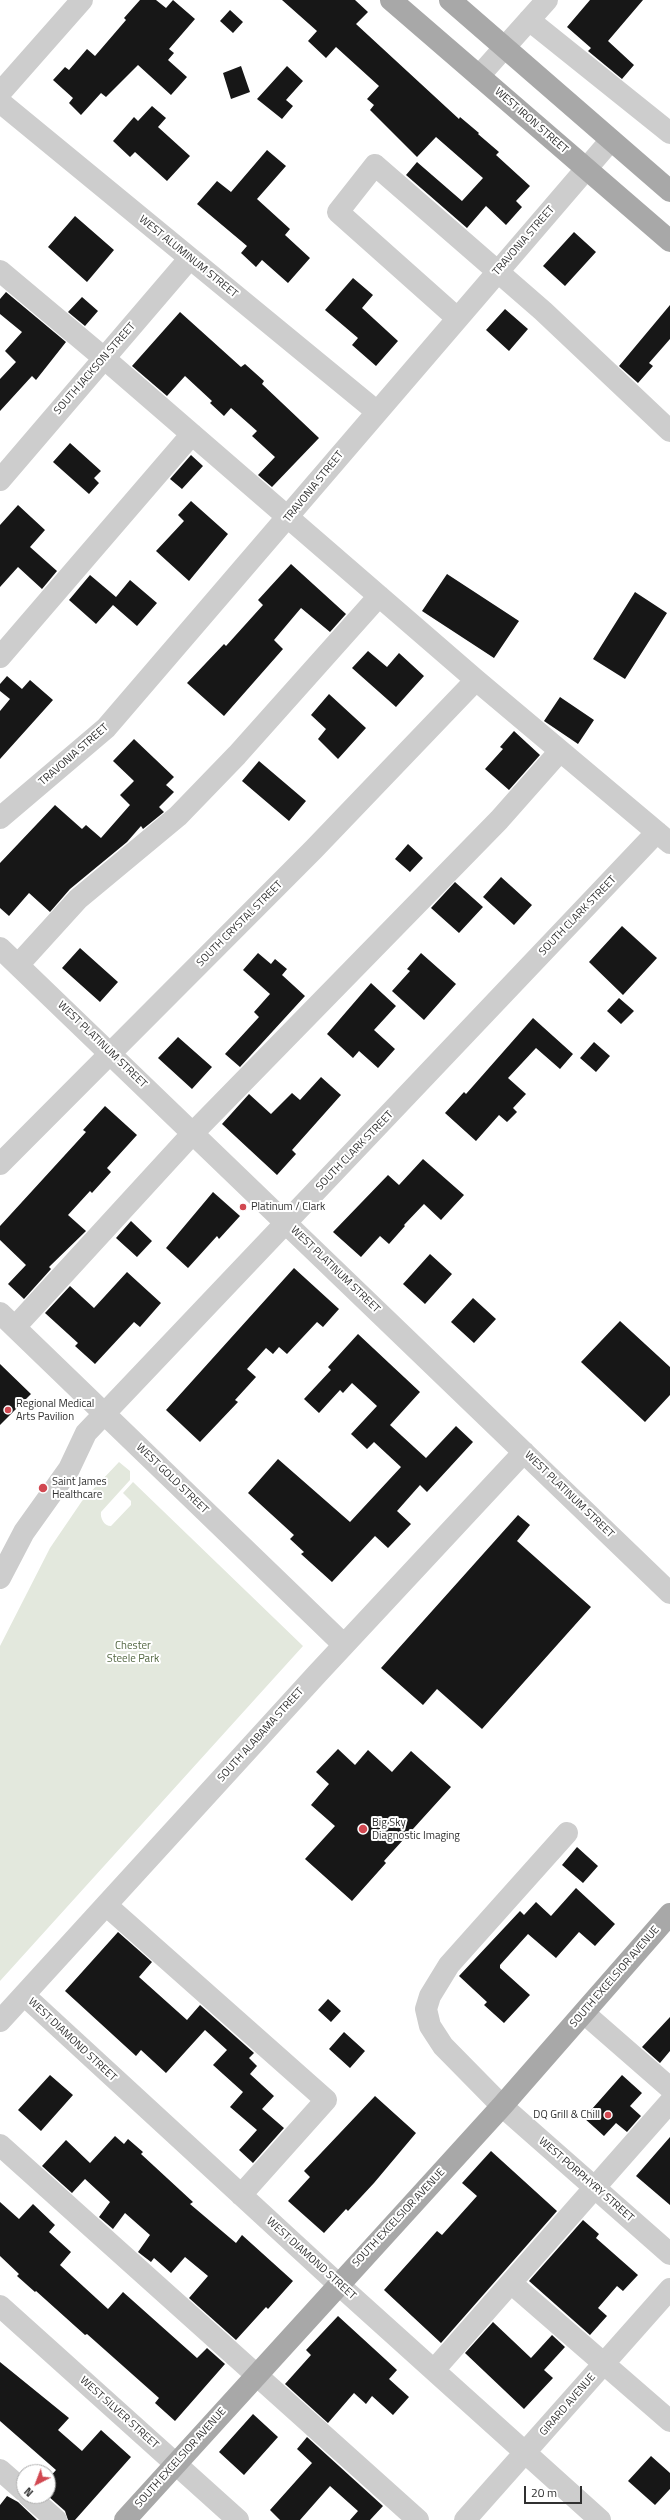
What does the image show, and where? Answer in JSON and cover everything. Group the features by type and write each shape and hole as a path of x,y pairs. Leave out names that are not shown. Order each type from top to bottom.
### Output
{"main road":[{"name":"WEST IRON STREET","path":"391,0 670,241"},
{"path":"450,0 670,191"},
{"name":"SOUTH EXCELSIOR AVENUE","path":"125,2520 338,2284 502,2106 669,1916"}],"street":[{"path":"0,93 82,0"},
{"path":"479,76 506,48 547,0"},
{"path":"529,20 670,133"},
{"name":"WEST ALUMINUM STREET","path":"0,102 376,411"},
{"name":"TRAVONIA STREET","path":"0,818 106,728 289,518 376,411 611,140"},
{"path":"457,318 338,212 375,165 498,271 670,431"},
{"name":"SOUTH JACKSON STREET","path":"0,480 190,258"},
{"path":"3,279 105,359 476,680 663,838"},
{"path":"0,657 192,434"},
{"path":"18,965 78,898 178,816 237,754 379,596"},
{"name":"SOUTH CRYSTAL STREET","path":"0,1164 112,1054 476,680"},
{"path":"8,1320 499,820 560,751"},
{"name":"SOUTH CLARK STREET","path":"0,1578 24,1532 69,1469 86,1433 286,1223 663,838"},
{"name":"WEST PLATINUM STREET","path":"0,948 112,1054 670,1593"},
{"name":"WEST GOLD STREET","path":"8,1320 344,1644"},
{"name":"SOUTH ALABAMA STREET","path":"0,2021 344,1644 524,1452"},
{"name":"WEST PORPHYRY STREET","path":"567,1833 449,1965 435,1986 426,2009 430,2026 443,2046 502,2106 670,2254"},
{"path":"106,1905 326,2100 241,2196"},
{"name":"WEST DIAMOND STREET","path":"24,1995 241,2196 600,2520"},
{"path":"584,2013 670,2088"},
{"path":"434,2370 595,2189 670,2102"},
{"path":"0,2145 255,2376 418,2520"},
{"path":"511,2283 670,2421"},
{"name":"GIRARD AVENUE","path":"465,2520 670,2289"},
{"name":"WEST SILVER STREET","path":"0,2306 238,2520"},
{"path":"0,2470 16,2484"},
{"path":"38,2504 56,2520"}],"green space":[{"name":"Chester Steele Park","path":"119,1462 130,1471 130,1480 101,1512 102,1519 106,1525 111,1526 131,1505 131,1501 123,1493 133,1482 303,1646 0,1981 0,1646 50,1548 82,1501"}],"building":[{"path":"140,0 156,0 166,8 173,0 195,19 169,49 174,53 168,60 187,77 171,95 138,65 106,97 101,93 81,115 69,103 73,98 53,80 65,67 69,70 87,49 95,56 126,20 124,18"},
{"path":"282,0 355,0 368,12 356,24 459,119 460,117 479,133 478,134 499,152 496,155 530,186 516,201 522,207 506,225 486,206 467,228 406,175 417,162 462,201 483,178 436,137 417,157 370,110 374,105 367,99 379,86 336,47 326,58 308,41 317,31"},
{"path":"590,0 643,0 608,41 634,65 622,79 588,51 591,48 567,27"},
{"path":"230,10 243,22 233,33 220,21"},
{"path":"241,66 250,92 231,99 223,73"},
{"path":"287,66 303,81 286,100 293,106 282,119 257,99"},
{"path":"152,106 166,118 158,127 190,156 167,181 135,152 130,157 113,141 134,117 138,121"},
{"path":"267,150 286,166 257,199 290,229 285,235 310,258 288,283 262,260 256,267 241,253 247,246 197,204 217,181 231,192"},
{"path":"75,216 114,250 87,282 48,247"},
{"path":"574,232 596,252 565,286 543,266"},
{"path":"353,278 373,295 362,308 398,341 376,366 352,345 358,338 325,310"},
{"path":"6,292 66,342 36,380 32,376 0,411 0,379 16,362 5,351 22,332 0,314 0,299"},
{"path":"82,297 98,311 85,326 68,312"},
{"path":"670,305 670,339 649,363 653,366 638,383 619,366"},
{"path":"505,309 528,329 509,351 486,330"},
{"path":"180,312 241,367 245,364 264,381 262,384 319,438 272,487 258,475 275,457 252,436 257,431 231,408 224,416 210,403 212,401 185,376 167,396 132,366"},
{"path":"70,443 101,471 94,478 99,483 89,494 53,462"},
{"path":"191,455 203,466 182,489 170,479"},
{"path":"191,501 228,534 189,581 156,551 184,521 178,515"},
{"path":"18,505 45,530 30,547 57,571 42,589 18,567 0,587 0,525"},
{"path":"291,564 346,614 330,632 301,608 274,640 283,649 224,716 187,683 224,644 226,646 263,605 258,600"},
{"path":"447,574 519,621 494,658 422,611"},
{"path":"90,575 116,597 130,580 157,603 137,626 113,605 96,624 69,600"},
{"path":"635,592 667,613 625,679 593,659"},
{"path":"368,651 387,667 399,653 424,676 396,707 352,668"},
{"path":"7,676 22,689 30,680 53,700 0,759 0,711 10,699 0,691 0,684"},
{"path":"329,694 366,728 338,759 318,739 326,729 311,715"},
{"path":"560,697 594,720 578,744 544,721"},
{"path":"514,731 540,755 509,790 485,769 503,749 500,747"},
{"path":"134,739 174,777 166,785 174,792 159,807 164,812 143,829 141,826 127,842 70,889 50,912 29,893 9,916 0,908 0,863 55,805 82,829 86,825 101,838 130,805 120,795 134,781 113,761"},
{"path":"259,761 306,801 289,821 242,781"},
{"path":"408,844 423,858 410,872 395,859"},
{"path":"501,877 532,905 514,925 483,897"},
{"path":"455,882 483,907 459,933 431,908"},
{"path":"622,926 657,958 623,995 589,962"},
{"path":"80,948 118,982 100,1002 62,968"},
{"path":"258,953 271,964 275,959 287,969 282,975 305,996 240,1067 225,1054 259,1017 254,1012 270,994 243,970"},
{"path":"421,953 456,984 424,1020 392,991 410,971 407,969"},
{"path":"371,983 396,1006 374,1030 395,1049 378,1068 359,1051 353,1058 327,1034"},
{"path":"619,998 634,1011 621,1024 607,1011"},
{"path":"533,1018 573,1054 560,1069 536,1048 508,1078 526,1094 513,1108 517,1112 507,1122 499,1115 476,1141 445,1113 464,1092 466,1094"},
{"path":"178,1037 212,1067 192,1089 158,1058"},
{"path":"594,1042 610,1056 596,1072 580,1058"},
{"path":"321,1077 341,1095 292,1150 296,1154 277,1175 222,1124 249,1094 271,1114 292,1093 300,1100"},
{"path":"105,1106 137,1135 107,1168 111,1172 92,1193 90,1191 68,1215 86,1231 49,1267 51,1269 24,1299 8,1284 26,1265 0,1240 0,1226 86,1132 83,1130"},
{"path":"423,1159 464,1195 441,1220 424,1204 404,1225 405,1226 389,1244 380,1236 361,1257 333,1232 388,1175 399,1185"},
{"path":"213,1192 240,1216 219,1239 217,1236 188,1268 166,1248"},
{"path":"131,1221 152,1241 137,1257 116,1238"},
{"path":"430,1254 452,1274 425,1304 403,1284"},
{"path":"294,1268 339,1309 323,1327 317,1322 287,1354 279,1347 273,1354 266,1348 247,1369 256,1377 235,1400 238,1402 200,1442 166,1410"},
{"path":"127,1272 161,1303 140,1327 134,1322 95,1364 75,1346 78,1343 45,1313 70,1286 94,1308"},
{"path":"473,1298 496,1319 474,1343 451,1322"},
{"path":"620,1321 670,1367 670,1395 645,1422 581,1362"},
{"path":"358,1334 420,1392 390,1425 426,1458 456,1426 473,1442 427,1492 420,1485 397,1511 411,1524 388,1548 375,1536 332,1582 301,1554 304,1552 290,1539 294,1535 248,1493 278,1459 350,1522 401,1467 374,1442 367,1449 351,1434 377,1406 352,1383 343,1393 340,1390 319,1413 304,1399 331,1370 328,1367"},
{"name":"Regional Medical Arts Pavilion","path":"0,1364 31,1394 0,1425"},
{"path":"518,1515 530,1525 517,1541 591,1607 482,1729 437,1689 423,1705 381,1668"},
{"path":"338,1749 355,1765 368,1750 392,1772 411,1751 451,1787 384,1861 386,1863 352,1901 305,1859 335,1826 311,1805 329,1784 316,1772"},
{"path":"577,1847 598,1866 583,1883 562,1865"},
{"path":"576,1888 615,1924 595,1946 579,1932 556,1958 528,1934 500,1965 500,1968 530,1995 504,2023 484,2005 487,2002 459,1976 520,1911 524,1915 536,1902 551,1916"},
{"path":"118,1932 152,1962 139,1977 187,2020 200,2005 254,2053 249,2058 257,2066 250,2074 274,2096 262,2109 284,2128 253,2163 239,2150 257,2130 230,2107 243,2092 213,2065 227,2050 205,2030 166,2073 141,2050 136,2056 65,1991"},
{"path":"328,1999 341,2011 331,2022 318,2010"},
{"path":"670,2017 670,2051 660,2063 642,2047"},
{"path":"344,2032 365,2051 350,2068 329,2049"},
{"path":"50,2075 73,2095 41,2131 18,2110"},
{"path":"622,2075 642,2093 630,2106 641,2116 627,2132 616,2123 604,2136 584,2118"},
{"path":"375,2096 416,2133 374,2183 348,2211 346,2209 324,2233 288,2201 310,2177 304,2171"},
{"path":"115,2136 124,2144 128,2139 143,2152 141,2154 193,2202 190,2204 236,2243 242,2235 293,2281 268,2309 266,2307 236,2340 189,2298 208,2276 185,2257 171,2273 154,2258 151,2262 138,2252 150,2235 125,2213 113,2229 99,2217 110,2202 85,2179 72,2193 42,2166 66,2140 90,2163"},
{"path":"670,2137 670,2205 636,2176"},
{"path":"491,2151 557,2211 441,2343 384,2290 437,2231 442,2235 477,2196 462,2183"},
{"path":"0,2202 19,2219 33,2204 55,2225 49,2232 71,2252 60,2265 108,2309 123,2292 197,2358 207,2348 225,2364 175,2421 155,2403 159,2398 87,2334 85,2335 17,2276 19,2274 0,2256"},
{"path":"583,2220 599,2234 596,2238 638,2275 623,2291 617,2286 598,2308 607,2316 590,2335 529,2281"},
{"path":"338,2316 397,2370 389,2379 409,2397 393,2415 372,2396 366,2404 354,2393 328,2423 285,2384 311,2355 306,2350"},
{"path":"493,2322 531,2358 552,2335 565,2347 544,2370 553,2378 524,2409 465,2353"},
{"path":"0,2362 69,2418 58,2430 82,2451 101,2430 131,2457 75,2520 68,2520 65,2511 56,2503 56,2464 49,2464 0,2421"},
{"path":"253,2414 278,2437 244,2475 219,2452"},
{"path":"307,2437 383,2506 370,2520 350,2520 358,2511 330,2486 300,2520 280,2520 270,2510 312,2463 297,2449"},
{"path":"651,2456 670,2473 670,2489 655,2505 628,2481"},
{"path":"7,2496 16,2501 16,2504 20,2504 37,2520 0,2520 0,2505"}],"place":[{"name":"Platinum / Clark","path":"243,1207"},
{"name":"Regional Medical Arts Pavilion","path":"8,1410"},
{"name":"Saint James Healthcare","path":"43,1488"},
{"name":"Big Sky Diagnostic Imaging","path":"363,1829"},
{"name":"DQ Grill & Chill","path":"608,2115"}]}
